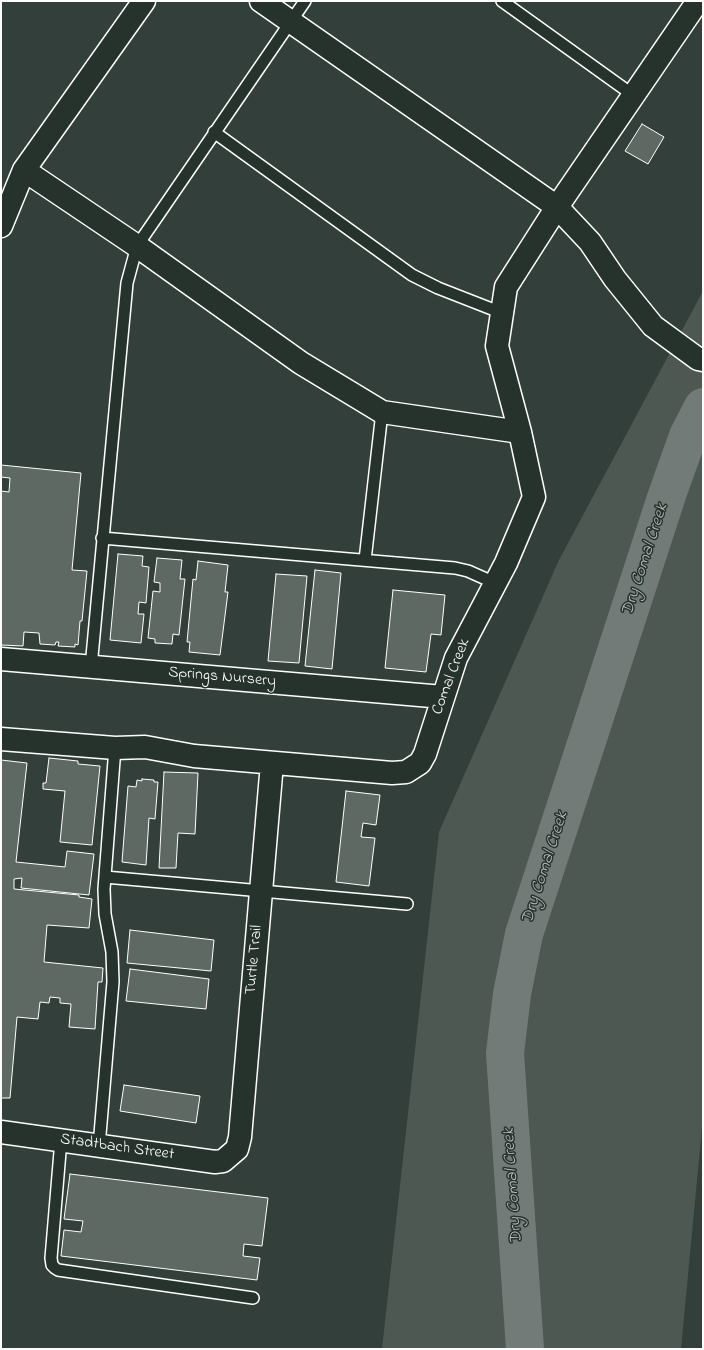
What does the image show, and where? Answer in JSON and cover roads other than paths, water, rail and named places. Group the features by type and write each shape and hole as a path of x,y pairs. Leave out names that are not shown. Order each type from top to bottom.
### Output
{"street":[{"path":"1,226 24,170 144,1"},
{"path":"261,1 557,207 590,242 615,279 653,326 698,359 703,360"},
{"name":"Comal Creek","path":"272,763 392,773 412,770 420,763 425,754 456,658 506,563 534,497 520,432 497,346 506,287 557,207 698,1"},
{"path":"24,170 137,246 301,362 382,412 520,432"},
{"name":"Springs Nursery","path":"1,659 443,697"},
{"path":"1,739 115,748 145,747 194,756 272,763"},
{"name":"Turtle Trail","path":"231,1154 238,1146 240,1137 272,763"},
{"name":"Stadtbach Street","path":"1,1132 215,1162 223,1161 231,1154"}],"lane":[{"path":"91,666 127,283 137,246 305,1"},
{"path":"502,1 633,95"},
{"path":"214,132 412,275 438,288 502,313"},
{"path":"365,560 382,412"},
{"path":"102,538 460,568 495,583"},
{"path":"98,1146 113,977 112,952 105,914 105,877 115,748"},
{"path":"105,877 407,904"},
{"path":"61,1140 51,1258 52,1265 55,1268 58,1270 254,1298"}],"waterway":[{"name":"Dry Comal Creek","path":"525,1349 505,1053 512,994 524,934 667,495 688,436 703,407"}]}
